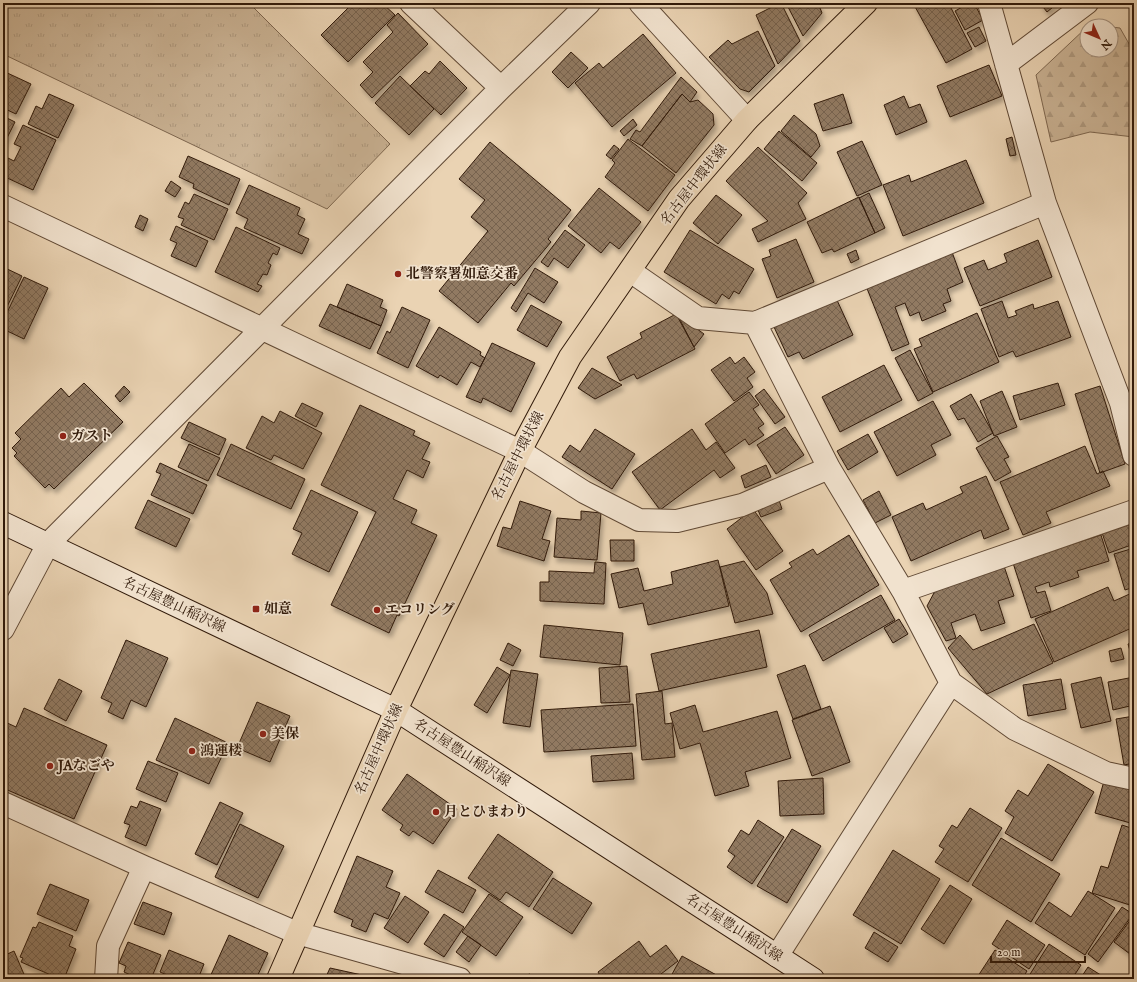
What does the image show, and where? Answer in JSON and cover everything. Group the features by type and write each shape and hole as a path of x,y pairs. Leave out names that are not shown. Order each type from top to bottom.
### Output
{"main road":[{"name":"名古屋中環状線","path":"278,979 396,710 520,451 570,357 679,200 747,120 866,3"}],"street":[{"path":"411,3 501,88"},
{"path":"3,629 48,544 501,88 589,3"},
{"path":"640,3 747,120"},
{"path":"989,3 1046,203 1121,403 1134,455"},
{"path":"1006,64 1087,3"},
{"path":"630,271 698,318 755,323 1046,203"},
{"path":"3,206 520,451 584,492 639,520 677,521 742,505 829,468"},
{"path":"755,323 829,468 903,591 951,684 1016,729 1106,773 1134,779"},
{"path":"903,591 1134,511"},
{"name":"名古屋豊山稲沢線","path":"3,523 396,710 813,979"},
{"path":"777,956 951,684"},
{"path":"3,803 144,867 297,933 460,979"},
{"path":"106,979 108,946 144,867"}],"green space":[{"path":"3,3 249,3 390,144 327,209 3,54"},
{"path":"1120,28 1132,49 1134,49 1134,137 1090,132 1051,142 1036,75 1079,35 1079,58 1119,58"}],"building":[{"path":"353,3 369,3 372,6 375,3 382,3 395,15 348,62 321,35"},
{"path":"780,3 800,41 778,64 756,15"},
{"path":"786,3 818,3 822,13 803,36"},
{"path":"913,3 955,3 950,6 972,49 946,63"},
{"path":"969,3 974,3 983,20 965,30 955,11"},
{"path":"1040,3 1058,3 1047,12"},
{"path":"398,13 428,44 372,98 360,85 373,72 363,62 393,32 387,25"},
{"path":"979,27 986,41 975,47 967,33"},
{"path":"758,31 775,66 749,92 740,89 709,57 728,40 732,44"},
{"path":"643,34 676,73 612,127 575,83 599,63 603,68"},
{"path":"571,52 588,68 568,88 552,72"},
{"path":"440,61 467,88 441,115 410,86 425,71 429,74"},
{"path":"989,65 1002,96 950,117 937,86"},
{"path":"3,71 31,84 16,114 3,108"},
{"path":"400,76 434,109 409,135 375,103"},
{"path":"681,77 697,92 690,102 682,94 642,146 630,139 636,130 640,132"},
{"path":"49,94 74,105 58,138 28,124 36,106 42,109"},
{"path":"682,94 690,102 698,100 713,114 714,125 676,173 642,146"},
{"path":"843,94 852,123 823,131 814,104"},
{"path":"904,96 909,108 920,104 927,122 896,135 884,105"},
{"path":"794,115 816,134 820,146 811,157 781,131"},
{"path":"3,116 15,122 3,146"},
{"path":"633,119 637,125 624,136 620,131"},
{"path":"23,125 56,140 33,190 3,176 3,169 8,158 14,161 21,147 14,144"},
{"path":"779,131 817,163 802,181 764,149"},
{"path":"1012,137 1016,155 1010,156 1006,139"},
{"path":"628,139 675,175 648,211 605,177 615,163 612,160"},
{"path":"862,141 882,185 857,196 837,152"},
{"path":"490,142 571,210 548,239 551,242 514,286 511,283 478,323 439,291 488,231 471,217 485,200 459,179"},
{"path":"614,145 619,149 611,159 606,155"},
{"path":"758,147 807,193 798,203 806,219 758,242 752,229 768,221 726,181"},
{"path":"188,156 240,179 229,205 193,188 194,184 179,177"},
{"path":"966,160 984,203 903,236 883,185 909,175 911,182"},
{"path":"171,181 181,188 175,197 165,191"},
{"path":"249,185 300,208 297,215 305,219 298,234 309,239 302,254 244,228 248,219 236,213"},
{"path":"599,188 641,222 619,249 610,242 601,253 568,226"},
{"path":"869,193 885,228 875,233 859,198"},
{"path":"194,194 228,209 214,240 181,225 184,219 178,217 185,202 189,204"},
{"path":"716,195 742,215 718,244 693,223"},
{"path":"859,197 875,233 834,252 832,249 822,253 807,222"},
{"path":"140,215 148,219 143,231 135,227"},
{"path":"176,226 208,241 196,267 171,256 177,243 170,240"},
{"path":"236,227 280,248 277,255 273,253 268,263 271,265 267,275 263,274 257,284 262,286 258,292 215,272"},
{"path":"565,230 585,245 568,268 554,258 548,267 541,262"},
{"path":"690,230 754,269 739,294 734,291 729,299 722,294 716,304 664,272"},
{"path":"796,239 814,282 777,298 762,259 771,256 769,250"},
{"path":"1038,240 1052,277 980,306 964,268 984,260 988,270 1007,262 1004,254"},
{"path":"856,250 859,259 851,263 847,254"},
{"path":"952,252 963,282 947,289 951,301 943,304 946,311 922,321 919,312 910,316 905,303 895,307 909,344 892,351 866,286"},
{"path":"3,267 22,276 3,315"},
{"path":"535,268 558,282 544,303 528,293 516,312 511,308"},
{"path":"24,277 48,288 24,339 3,329 3,321"},
{"path":"347,284 383,300 380,307 387,310 381,326 337,307"},
{"path":"836,298 853,335 803,359 799,352 788,357 774,327"},
{"path":"1002,301 1008,318 1017,315 1015,311 1033,304 1034,309 1058,301 1071,337 1016,357 1013,351 999,357 981,309"},
{"path":"330,304 381,326 370,349 319,326"},
{"path":"531,305 562,322 547,347 517,330"},
{"path":"402,307 430,320 408,368 377,353 387,331 390,333"},
{"path":"977,313 999,362 933,392 914,349 922,346 919,339"},
{"path":"676,314 695,349 637,379 634,374 620,381 607,357 642,338 640,333"},
{"path":"680,316 704,334 694,347 679,318"},
{"path":"439,327 481,352 480,355 485,358 480,367 471,362 457,385 440,375 438,378 416,366"},
{"path":"492,343 535,363 511,412 483,398 481,403 466,397"},
{"path":"910,350 933,393 918,401 895,358"},
{"path":"730,357 735,364 744,357 755,372 747,378 753,387 734,401 711,370"},
{"path":"884,365 902,400 840,432 822,397"},
{"path":"592,368 622,385 595,399 578,388"},
{"name":"ガスト","path":"84,383 123,422 54,489 49,484 45,488 14,456 17,453 12,448 21,439 15,433 61,388 69,397"},
{"path":"1058,383 1065,405 1020,420 1013,396"},
{"path":"124,386 130,392 120,402 115,396"},
{"path":"1100,386 1125,464 1100,473 1075,394"},
{"path":"764,389 785,417 775,424 755,396"},
{"path":"1002,391 1017,427 994,436 980,401"},
{"path":"749,392 759,405 753,409 764,424 758,428 764,435 749,445 745,439 725,453 705,424"},
{"path":"971,394 993,433 978,442 964,418 958,420 950,406"},
{"path":"933,401 951,435 931,445 936,455 897,476 874,432"},
{"path":"302,403 323,413 316,427 295,416"},
{"path":"360,405 415,431 413,435 430,443 422,459 430,462 423,478 407,470 393,499 417,510 411,523 437,535 399,616 397,615 389,633 331,605 376,512 321,485"},
{"path":"280,411 322,433 303,469 274,455 271,460 246,448 262,416 274,423"},
{"path":"189,422 226,439 219,455 181,438"},
{"path":"785,427 804,455 776,474 757,445"},
{"path":"595,429 635,454 612,489 562,457 570,445 580,452"},
{"path":"692,429 706,450 716,442 735,468 720,478 714,470 660,510 632,472"},
{"path":"868,434 878,452 848,470 837,451"},
{"path":"997,436 1009,457 1004,459 1011,472 995,481 976,448"},
{"path":"189,444 220,458 208,481 178,467"},
{"path":"231,444 305,479 291,509 217,475"},
{"path":"1085,446 1097,474 1103,471 1110,486 1046,512 1051,523 1023,535 1000,482"},
{"path":"160,463 207,485 193,514 151,495 161,474 156,472"},
{"path":"766,465 771,477 745,488 741,476"},
{"path":"986,476 1009,529 984,539 981,530 911,561 892,517 923,503 926,510 963,493 960,487"},
{"path":"311,490 358,512 329,572 292,554 302,533 293,529"},
{"path":"879,491 891,515 875,523 863,500"},
{"path":"148,500 190,519 176,547 135,528"},
{"path":"779,500 782,509 761,517 757,508"},
{"path":"520,501 551,511 542,539 550,541 544,561 497,546 503,527 511,529"},
{"path":"753,509 783,551 756,570 727,529"},
{"path":"581,511 601,513 597,560 554,557 557,518 581,520"},
{"path":"1133,522 1134,544 1109,553 1102,533"},
{"path":"849,535 879,585 801,632 770,580 792,567 789,563 813,549 817,555"},
{"path":"1101,535 1109,561 1077,571 1079,577 1050,587 1049,582 1035,587 1037,593 1045,591 1051,611 1031,618 1013,563"},
{"path":"610,540 634,540 634,561 611,561"},
{"path":"1134,548 1134,587 1125,590 1114,554"},
{"path":"718,560 729,606 648,625 643,603 619,608 611,574 638,568 644,591 673,584 671,572"},
{"path":"744,561 767,593 773,614 735,623 720,567"},
{"path":"595,562 606,563 604,604 540,601 540,582 549,582 549,571 594,573"},
{"path":"1004,566 1014,596 998,601 1005,623 981,631 975,614 951,623 956,638 946,641 927,606 935,591"},
{"path":"1108,587 1114,601 1134,592 1134,627 1054,662 1035,619"},
{"path":"881,595 895,620 823,661 809,635"},
{"path":"899,619 908,634 893,643 884,628"},
{"path":"1034,624 1053,663 987,694 948,648 960,635 973,650"},
{"path":"544,625 623,633 620,665 540,657"},
{"path":"759,630 767,667 659,691 651,654"},
{"path":"126,640 168,658 146,707 131,700 123,719 108,712 112,703 101,698"},
{"path":"1134,642 1134,658 1132,658 1128,644"},
{"path":"508,643 521,650 513,666 500,660"},
{"path":"1121,648 1124,659 1111,662 1109,651"},
{"path":"805,665 821,709 793,719 777,675"},
{"path":"627,666 630,702 601,703 599,668"},
{"path":"497,667 510,675 487,713 474,705"},
{"path":"511,670 538,674 530,727 503,723"},
{"path":"1101,677 1111,721 1081,728 1071,684"},
{"path":"1134,677 1134,705 1113,710 1108,682"},
{"path":"59,679 82,691 66,721 44,709"},
{"path":"1061,679 1066,709 1028,716 1023,685"},
{"path":"662,691 665,724 672,723 675,757 642,760 636,694"},
{"path":"257,702 290,716 270,762 237,748"},
{"path":"633,704 636,746 544,752 541,710"},
{"path":"695,705 703,732 777,711 791,758 745,772 749,786 715,796 700,743 680,749 670,713"},
{"path":"830,706 850,762 812,776 792,720"},
{"name":"JAなごや","path":"24,708 107,745 74,819 3,788 3,721 16,727"},
{"path":"1134,716 1134,763 1124,765 1116,719"},
{"name":"鴻運楼","path":"175,718 228,743 209,784 156,760"},
{"path":"632,753 634,779 593,782 591,756"},
{"path":"148,761 178,773 166,802 136,789"},
{"path":"1048,764 1094,792 1052,861 1005,833 1014,817 1005,811 1018,790 1028,796"},
{"path":"407,774 457,809 433,844 413,831 409,836 400,830 403,825 382,810"},
{"path":"823,778 824,814 780,816 778,781"},
{"path":"1104,781 1134,790 1134,824 1095,813"},
{"path":"140,801 161,809 146,846 125,837 130,825 124,823 131,806 137,808"},
{"path":"220,802 243,813 217,865 195,854"},
{"path":"970,808 1002,828 968,882 935,862 944,849 939,846 952,825 957,828"},
{"path":"758,820 784,837 752,884 727,867 735,856 728,851 741,830 749,835"},
{"path":"240,824 284,846 258,898 215,877"},
{"path":"1122,825 1134,829 1133,906 1092,893 1101,866 1108,868"},
{"path":"792,829 821,846 787,903 757,886"},
{"path":"498,834 553,872 529,907 506,892 500,900 468,878"},
{"path":"1001,838 1060,874 1031,922 972,885"},
{"path":"893,850 940,879 901,944 853,915"},
{"path":"357,856 393,871 386,887 400,893 388,919 374,913 366,932 351,926 353,920 334,912"},
{"path":"438,870 476,890 463,913 425,892"},
{"path":"553,878 592,903 572,934 533,909"},
{"path":"50,884 89,900 76,931 37,914"},
{"path":"950,885 972,899 944,944 921,929"},
{"path":"1088,891 1115,908 1085,955 1035,923 1049,902 1071,917"},
{"path":"489,894 523,917 496,956 462,932"},
{"path":"405,896 429,912 408,943 384,928"},
{"path":"143,902 172,913 164,935 134,924"},
{"path":"1122,907 1133,914 1098,962 1088,954"},
{"path":"444,914 464,927 444,957 424,944"},
{"path":"1134,915 1134,957 1114,942"},
{"path":"1007,920 1045,945 1029,969 992,944"},
{"path":"39,922 73,936 69,946 76,949 64,979 60,979 21,962 23,958 20,957 33,927 36,928"},
{"path":"874,932 898,947 888,962 865,948"},
{"path":"229,935 268,953 256,979 209,979"},
{"path":"468,936 481,945 469,962 456,952"},
{"path":"639,941 650,957 666,945 678,961 661,974 665,979 602,979 598,972"},
{"path":"128,942 161,955 151,979 139,979 124,972 126,966 119,963"},
{"path":"1049,944 1081,965 1072,979 1027,979"},
{"path":"169,950 204,964 198,979 176,979 160,972"},
{"path":"995,950 1027,971 1022,979 982,979 978,976"},
{"path":"14,951 26,979 3,979 3,956"},
{"path":"682,956 720,977 719,979 676,979 671,976"},
{"path":"1088,967 1107,979 1080,979"},
{"path":"330,968 380,979 325,979"},
{"path":"530,974 532,979 516,979 516,978"}],"place":[{"name":"北警察署如意交番","path":"398,274"},
{"name":"ガスト","path":"63,436"},
{"name":"如意","path":"256,609"},
{"name":"エコリング","path":"377,610"},
{"name":"美保","path":"263,734"},
{"name":"鴻運楼","path":"192,751"},
{"name":"JAなごや","path":"50,766"},
{"name":"月とひまわり","path":"436,812"}]}
